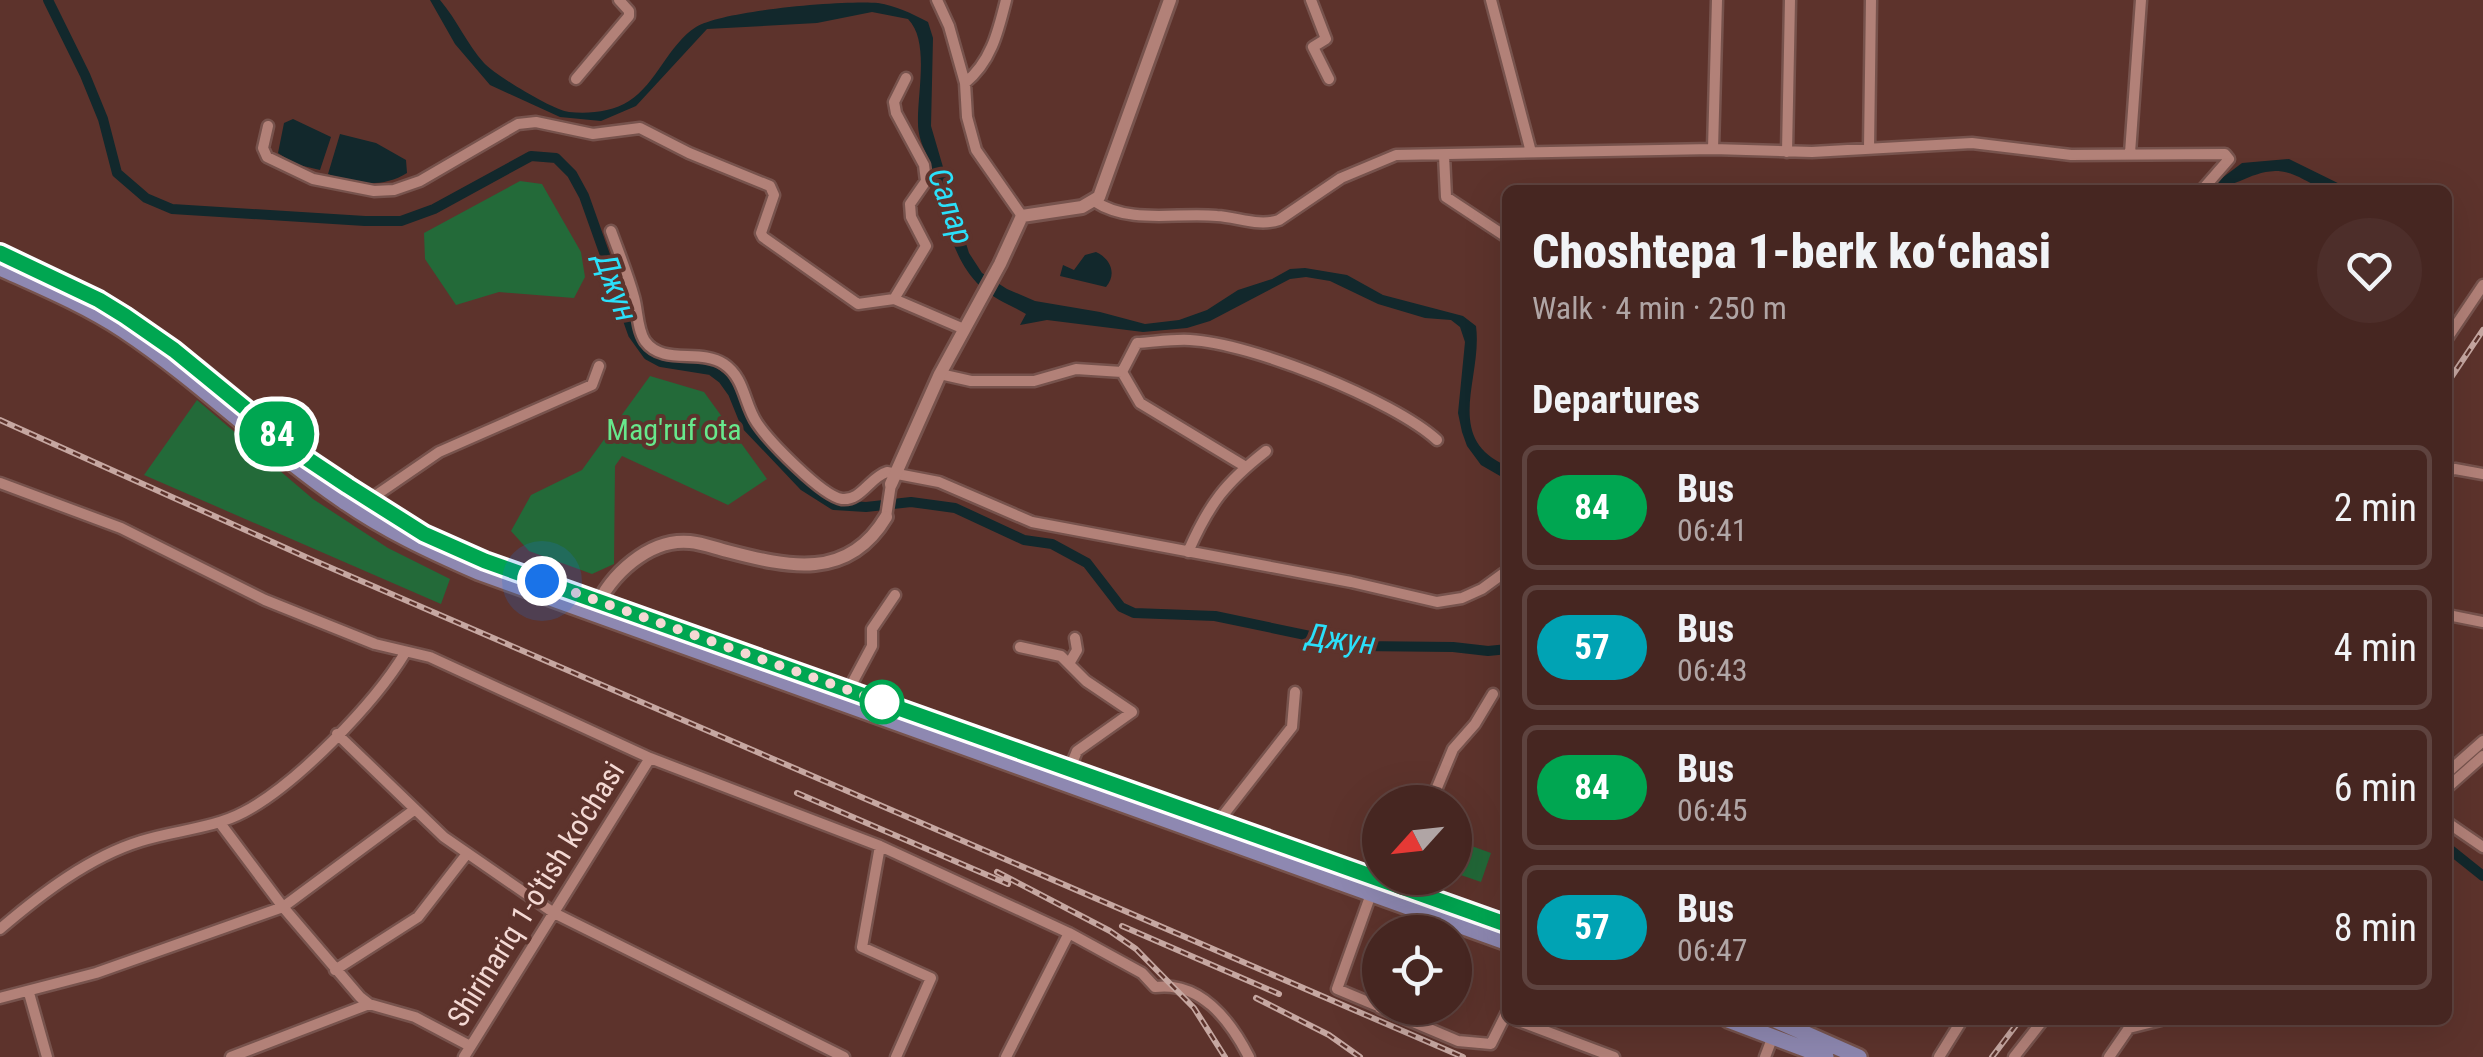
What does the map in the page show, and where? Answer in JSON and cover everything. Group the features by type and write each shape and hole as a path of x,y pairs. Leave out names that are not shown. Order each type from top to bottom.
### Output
{"main road":[{"path":"0,253 99,300 151,332 306,458 424,534 596,607"},
{"path":"0,268 96,313 192,380 298,468 392,532 478,572 691,640 1362,891"},
{"path":"691,640 849,689 1220,825 1362,870"},
{"path":"1374,895 1502,940"},
{"path":"1431,895 1502,923"},
{"path":"1774,1028 1826,1057"},
{"path":"1774,1028 1860,1057"}],"street":[{"path":"576,79 629,16 619,0"},
{"path":"937,0 949,26 965,84 967,117 976,150 1022,216"},
{"path":"965,84 980,70 997,37 1006,0"},
{"path":"1022,216 1082,207 1094,201 1102,190 1170,0"},
{"path":"1311,0 1326,39 1313,47 1329,78"},
{"path":"1491,0 1531,152"},
{"path":"1713,148 1717,0"},
{"path":"1788,152 1790,0"},
{"path":"1869,149 1871,0"},
{"path":"2130,154 2141,0"},
{"path":"894,300 926,246 911,217 910,204 924,184 924,165 894,102 906,78"},
{"path":"268,126 263,148 267,157 313,179 374,191 394,190 420,181 518,124 536,122 593,134 640,128 770,186 774,195 762,237 858,304 894,300 964,329"},
{"path":"1094,201 1106,210 1144,216 1215,215 1272,223 1341,178 1384,158 1713,148 1788,152 1972,143 2072,155 2224,154 2229,159 2206,185"},
{"path":"1444,155 1446,197 1502,234"},
{"path":"596,607 620,572 650,550 671,543 690,542 769,562 817,566 856,550 877,532 886,517 893,479 940,374 1022,216"},
{"path":"611,231 632,290 640,331 654,350 714,358 725,364 742,387 755,420 805,476 840,499 852,498 880,474 893,479 939,482 1032,522 1437,602 1462,598 1502,574"},
{"path":"2452,331 2483,285"},
{"path":"1122,372 1136,343 1191,340 1248,351 1286,363 1400,413 1437,440"},
{"path":"369,500 438,452 592,385 599,366"},
{"path":"940,374 972,381 1034,381 1076,370 1122,372"},
{"path":"1122,372 1140,402 1246,467"},
{"path":"1188,552 1211,506 1230,480 1266,451"},
{"path":"2452,469 2483,474"},
{"path":"0,483 121,528 264,600 375,644 430,657 650,758 880,846 1069,933 1142,974 1155,987 1174,985 1210,1004 1235,1029 1250,1057"},
{"path":"849,689 872,646 872,629 895,595"},
{"path":"2452,616 2483,622"},
{"path":"1070,662 1077,650 1075,638"},
{"path":"1020,647 1061,656 1086,681 1132,712 1077,751 1070,768"},
{"path":"0,929 106,855 154,837 220,823 245,812 288,782 337,734 392,675 405,652"},
{"path":"1220,825 1229,807 1292,727 1296,692"},
{"path":"1438,785 1454,749 1493,694"},
{"path":"337,734 466,855 554,913 844,1057"},
{"path":"2452,769 2483,742"},
{"path":"2452,783 2483,756"},
{"name":"Shirinariq 1-o'tish ko'chasi","path":"464,1057 650,758"},
{"path":"0,998 96,973 282,907 414,810"},
{"path":"220,823 282,907 369,1004 415,1017 470,1046"},
{"path":"2452,826 2483,847"},
{"path":"880,846 862,947 931,978 896,1057"},
{"path":"335,970 418,918 466,855"},
{"path":"1362,920 1338,989 1362,999"},
{"path":"1006,1057 1069,933"},
{"path":"29,993 46,1057"},
{"path":"230,1057 369,1004"},
{"path":"1421,1025 1458,1041 1491,1044 1503,1025"},
{"path":"1532,1025 1614,1057"},
{"path":"1939,1057 1959,1025"},
{"path":"2014,1057 2039,1025"},
{"path":"2109,1057 2129,1028 2141,1025"},
{"path":"1765,1057 1774,1028"}],"green space":[{"path":"520,181 542,184 581,252 585,277 574,298 499,292 456,305 425,259 424,233"},
{"name":"Mag'ruf ota","path":"650,376 704,392 767,479 728,505 622,456 615,466 614,564 592,574 529,551 511,531 531,495 582,470"},
{"path":"197,400 313,499 388,548 450,579 441,604 144,475"},
{"path":"1472,846 1491,853 1481,882 1472,879"}],"water":[{"name":"Салар","path":"430,0 440,0 490,69 551,106 577,113 592,112 629,101 686,35 710,21 757,11 840,3 878,3 909,13 928,22 933,38 931,126 969,253 982,273 1035,301 1145,324 1179,320 1207,310 1238,290 1290,269 1305,268 1347,275 1383,295 1463,316 1476,326 1470,423 1487,454 1502,463 1502,477 1481,465 1462,432 1458,413 1465,342 1460,327 1451,320 1425,318 1378,304 1330,281 1290,279 1210,321 1187,328 1143,332 1047,320 1020,325 1026,314 980,286 962,261 950,233 918,130 921,54 915,29 908,19 872,12 817,23 707,29 636,106 601,121 560,117 490,85 455,44"},
{"path":"293,119 331,137 320,170 295,164 278,153 284,123"},
{"path":"340,134 376,143 406,160 407,173 388,181 368,183 328,174"},
{"path":"2289,159 2342,185 2314,185 2275,171 2229,185 2213,185 2242,163"},
{"path":"1096,252 1111,267 1106,287 1060,276 1063,265 1074,270 1085,255"}],"waterway":[{"name":"Джун","path":"48,0 103,119 117,173 146,198 172,209 401,221 434,209 531,156 556,158 572,174 584,196 633,334 648,355 661,362 711,370 723,379 746,425 804,486 834,505 866,507 911,502 955,508 1024,540 1052,544 1087,563 1121,607 1134,613 1215,616 1358,646 1502,650"},
{"name":"Джун","path":"2452,851 2483,876"}],"railway":[{"path":"2452,376 2483,330"},
{"path":"0,420 308,558 1463,1057"},
{"path":"797,793 1008,884"},
{"path":"997,872 1110,931 1136,949 1194,1008 1225,1057"},
{"path":"1122,926 1279,994"},
{"path":"1256,998 1329,1035 1360,1057"},
{"path":"1992,1057 2016,1025"}],"bus line":[{"name":"84","path":"0,253 99,300 151,332 306,458 424,534 485,561 1502,923"}],"route":[{"path":"542,581 882,702"}]}
